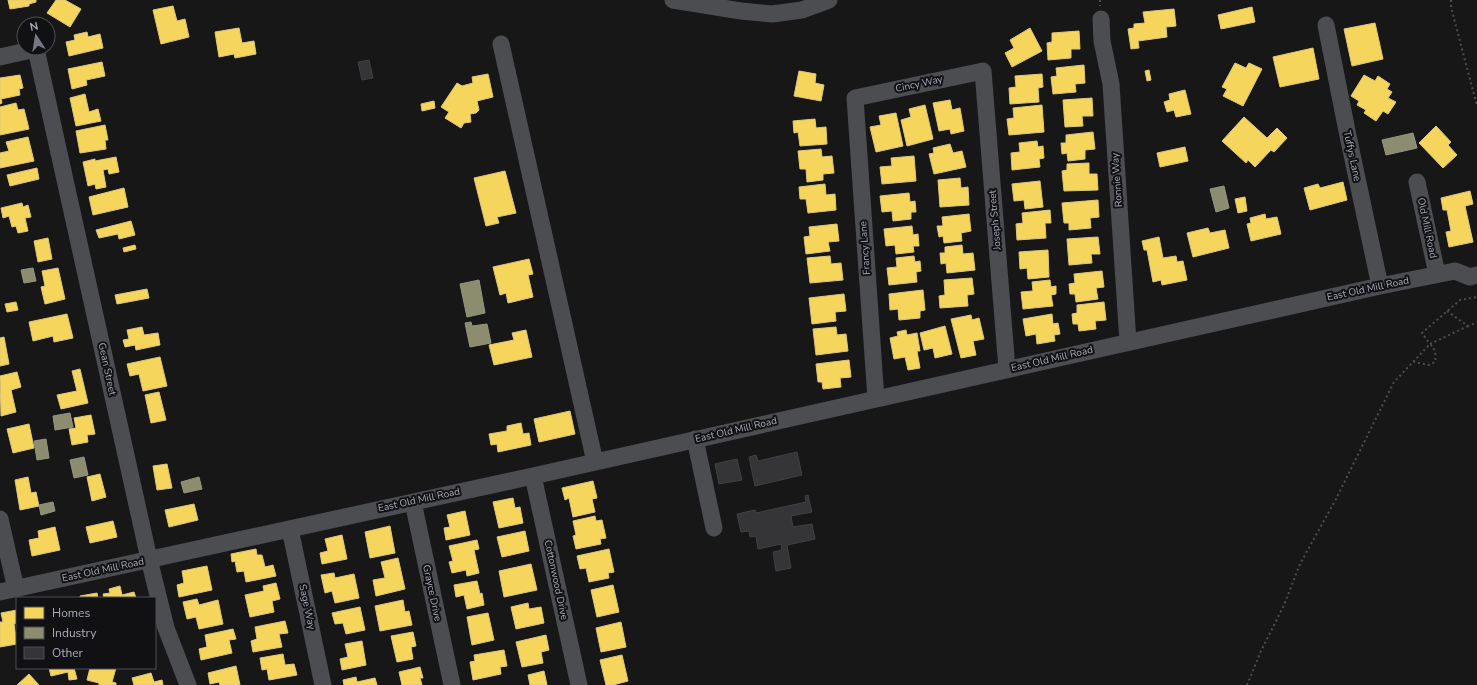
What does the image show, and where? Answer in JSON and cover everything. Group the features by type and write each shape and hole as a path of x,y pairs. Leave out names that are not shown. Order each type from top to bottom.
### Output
{"street":[{"path":"673,0 741,11 772,14 802,10 829,0"},
{"name":"Ronnie Way","path":"1101,19 1102,41 1111,84 1128,342"},
{"name":"Tuffys Lane","path":"1326,26 1380,286"},
{"path":"501,44 595,462"},
{"path":"0,57 16,53"},
{"name":"Gean Street","path":"38,56 149,559 166,628 188,685"},
{"name":"Cincy Way","path":"855,98 983,71"},
{"name":"Joseph Street","path":"983,71 1007,369"},
{"name":"Francy Lane","path":"855,98 876,399"},
{"name":"Old Mill Road","path":"1417,182 1437,274"},
{"name":"East Old Mill Road","path":"8,590 533,476 1380,286 1454,271 1474,276"},
{"path":"695,439 714,528"},
{"name":"Cottonwood Drive","path":"533,476 578,685"},
{"name":"Grayce Drive","path":"413,502 452,685"},
{"path":"0,519 8,590"},
{"name":"Sage Way","path":"290,528 323,685"}],"path":[{"path":"1451,0 1451,7 1477,106"},
{"path":"1414,362 1429,365 1435,362 1435,349 1422,333 1460,300 1477,297"},
{"path":"1446,311 1468,326"},
{"path":"1247,685 1261,651 1284,605 1300,564 1336,499 1394,382 1430,344 1477,322"}],"building: Homes":[{"path":"8,0 36,0 36,2 29,4 29,6 10,9"},
{"path":"56,0 65,0 81,9 70,27 56,18 56,16 52,16 47,13"},
{"path":"173,6 177,21 185,19 189,37 161,44 153,10"},
{"path":"1252,7 1255,22 1221,29 1218,15"},
{"path":"1174,9 1176,26 1166,27 1167,37 1138,41 1139,48 1131,49 1128,29 1134,28 1134,24 1145,23 1143,12"},
{"path":"1375,23 1383,59 1352,66 1344,29"},
{"path":"239,28 242,43 254,41 256,54 235,58 234,54 219,57 215,32"},
{"path":"1030,28 1042,51 1012,67 1005,53 1014,48 1010,40"},
{"path":"1079,31 1080,49 1071,49 1071,58 1048,60 1047,43 1052,42 1052,33"},
{"path":"87,32 88,37 100,34 103,48 69,56 66,42 75,40 74,35"},
{"path":"1313,48 1319,79 1280,87 1273,57"},
{"path":"102,62 105,76 86,80 87,85 72,89 68,69"},
{"path":"1235,63 1246,68 1249,63 1262,69 1243,106 1223,96 1227,89 1222,87"},
{"path":"1084,65 1085,83 1075,84 1076,92 1053,94 1051,77 1057,76 1056,68"},
{"path":"1149,70 1151,80 1147,81 1145,71"},
{"path":"799,71 816,74 815,83 824,85 821,101 794,96"},
{"path":"488,74 493,97 477,101 479,110 476,113 470,114 471,122 464,123 461,128 445,118 449,112 441,107 457,83 462,86 473,83 472,77"},
{"path":"1042,74 1043,87 1038,88 1039,102 1010,104 1009,88 1016,87 1015,76"},
{"path":"20,75 23,88 19,89 20,95 1,99 2,103 0,104 0,78"},
{"path":"1364,75 1375,81 1378,76 1390,84 1387,89 1392,92 1388,98 1396,102 1388,114 1383,111 1376,121 1364,113 1366,110 1357,105 1359,101 1351,96"},
{"path":"1185,90 1191,114 1176,117 1174,110 1167,112 1164,102 1170,100 1169,94"},
{"path":"85,94 89,112 98,109 101,121 76,126 70,98"},
{"path":"1092,98 1093,116 1082,116 1083,126 1065,127 1063,100"},
{"path":"950,100 952,110 960,108 964,131 951,134 950,129 939,131 933,103"},
{"path":"434,101 435,108 422,111 421,104"},
{"path":"16,103 18,110 24,109 29,129 0,135 0,107"},
{"path":"925,105 933,139 907,146 901,120 911,117 909,109"},
{"path":"1042,105 1044,132 1009,135 1007,119 1014,118 1013,108"},
{"path":"896,113 903,146 876,152 870,127 881,125 879,116"},
{"path":"1244,117 1267,138 1277,128 1287,138 1274,152 1271,150 1255,167 1248,160 1246,163 1222,141"},
{"path":"815,119 816,128 826,127 827,144 800,146 798,132 794,133 793,121"},
{"path":"105,125 108,140 105,140 106,149 80,153 76,131"},
{"path":"1436,126 1451,142 1448,145 1457,155 1443,168 1419,143"},
{"path":"1093,132 1095,149 1085,150 1085,159 1068,161 1067,153 1062,154 1061,143 1066,143 1066,135"},
{"path":"28,137 34,161 0,168 0,153 9,151 6,142"},
{"path":"1037,141 1038,147 1043,146 1044,158 1039,159 1040,167 1012,170 1011,153 1020,152 1019,143"},
{"path":"950,144 953,153 962,151 966,167 934,174 929,154 934,153 933,148"},
{"path":"1185,147 1188,161 1160,167 1157,153"},
{"path":"821,149 822,157 832,156 834,173 823,174 823,180 807,182 806,169 800,169 798,151"},
{"path":"914,156 916,181 882,184 880,167 892,166 891,158"},
{"path":"116,157 119,172 109,174 108,169 103,170 106,187 96,189 95,184 88,186 83,162"},
{"path":"1089,163 1089,174 1097,174 1098,190 1064,191 1062,171 1067,170 1067,164"},
{"path":"37,168 39,179 10,186 7,175"},
{"path":"505,171 516,213 497,217 499,223 486,226 474,178"},
{"path":"960,178 961,188 968,187 969,205 940,207 938,180"},
{"path":"1040,181 1043,207 1025,209 1024,200 1014,201 1012,184"},
{"path":"1343,182 1347,200 1310,210 1304,188 1318,184 1320,188"},
{"path":"825,184 826,195 835,194 836,210 808,213 806,199 800,199 799,187"},
{"path":"124,188 128,207 93,215 89,197"},
{"path":"1470,191 1473,204 1465,206 1473,242 1449,247 1446,232 1451,231 1447,210 1443,210 1441,198"},
{"path":"909,193 910,202 915,201 916,212 911,212 911,219 893,221 892,211 882,212 880,196"},
{"path":"1245,197 1247,211 1238,213 1235,199"},
{"path":"1098,200 1099,217 1090,218 1091,228 1069,230 1069,223 1064,223 1062,203"},
{"path":"22,203 23,207 28,205 31,217 25,218 28,231 18,233 16,226 12,227 9,216 3,218 1,208"},
{"path":"1050,210 1051,223 1045,223 1046,238 1017,240 1016,224 1023,223 1022,213"},
{"path":"969,214 971,231 961,233 962,241 944,243 943,236 939,237 937,226 943,226 942,217"},
{"path":"1265,214 1266,219 1277,217 1281,234 1251,241 1247,224 1251,223 1250,218"},
{"path":"131,221 135,235 119,239 118,234 99,238 96,230"},
{"path":"837,224 839,241 828,242 830,251 806,254 804,237 810,236 809,227"},
{"path":"912,226 913,235 918,234 919,246 913,246 914,252 896,254 895,245 886,246 884,229"},
{"path":"1208,228 1210,233 1225,230 1229,248 1193,257 1187,233"},
{"path":"1098,237 1100,254 1091,254 1092,263 1069,265 1067,239"},
{"path":"1159,237 1163,258 1176,256 1177,262 1183,261 1187,280 1162,285 1161,280 1153,282 1147,250 1144,250 1142,241"},
{"path":"48,238 52,259 38,262 34,241"},
{"path":"135,245 136,249 124,252 123,248"},
{"path":"962,245 963,254 973,253 975,270 947,273 946,263 941,264 940,253 945,253 945,247"},
{"path":"1048,250 1049,277 1028,279 1027,268 1020,269 1019,252"},
{"path":"830,256 831,264 841,263 843,280 810,283 807,258"},
{"path":"914,256 915,262 920,261 921,271 916,272 917,282 889,285 887,268 897,267 896,258"},
{"path":"529,259 533,274 528,275 533,297 508,303 506,293 500,295 493,267"},
{"path":"58,268 65,299 45,304 41,287 45,286 42,271"},
{"path":"1102,271 1104,287 1096,288 1098,299 1076,302 1075,294 1070,294 1069,284 1075,283 1074,274"},
{"path":"972,278 974,294 967,295 968,306 940,308 939,296 945,295 944,280"},
{"path":"1050,280 1051,287 1056,286 1056,294 1051,295 1053,306 1023,309 1021,292 1033,291 1032,282"},
{"path":"147,289 149,298 117,304 115,295"},
{"path":"923,290 925,310 920,311 920,318 899,320 898,309 890,310 889,294"},
{"path":"844,294 846,311 835,312 836,321 812,324 809,298"},
{"path":"16,302 18,310 7,312 5,304"},
{"path":"1104,302 1106,320 1095,321 1096,329 1079,331 1078,324 1073,324 1072,314 1077,313 1077,305"},
{"path":"67,314 73,338 54,342 53,336 33,341 29,322"},
{"path":"1052,314 1053,324 1058,323 1060,334 1054,335 1055,341 1037,344 1036,334 1026,336 1023,319"},
{"path":"971,315 972,320 979,318 984,339 973,341 976,355 961,358 951,319"},
{"path":"945,326 952,354 935,358 933,348 924,350 920,333"},
{"path":"142,327 144,335 158,333 160,345 136,350 135,345 125,347 123,340 129,339 127,330"},
{"path":"836,327 837,335 846,334 848,351 816,355 813,329"},
{"path":"526,330 532,357 494,365 489,345 514,340 512,333"},
{"path":"906,330 907,335 917,333 920,351 917,351 920,368 908,370 905,357 894,359 890,338 898,336 897,332"},
{"path":"4,337 9,364 0,366 0,338"},
{"path":"160,357 167,386 143,391 139,374 130,376 127,364"},
{"path":"849,360 851,377 840,378 841,387 823,389 822,382 818,382 816,364"},
{"path":"80,369 88,403 61,409 57,395 77,391 72,371"},
{"path":"17,372 21,387 11,390 16,412 1,416 0,376"},
{"path":"159,392 166,420 151,423 145,395"},
{"path":"570,411 575,434 539,442 534,419"},
{"path":"91,415 95,434 87,435 88,442 72,445 69,429 76,428 74,418"},
{"path":"521,423 523,434 529,433 531,445 498,452 497,444 491,445 489,434 507,431 507,426"},
{"path":"29,424 34,448 13,453 7,429"},
{"path":"167,464 172,488 157,490 153,466"},
{"path":"100,474 106,497 92,501 87,477"},
{"path":"28,477 31,493 36,492 39,506 20,510 15,480"},
{"path":"593,481 597,498 592,499 595,512 573,517 569,498 565,500 562,488"},
{"path":"513,498 515,508 520,507 523,523 499,528 493,502"},
{"path":"194,504 198,520 169,527 165,510"},
{"path":"465,511 470,535 446,540 444,528 450,527 447,515"},
{"path":"595,516 596,521 602,520 606,538 600,539 601,544 576,549 573,536 576,535 573,521"},
{"path":"113,521 117,537 90,543 86,527"},
{"path":"390,526 395,553 370,558 365,532"},
{"path":"55,527 60,550 32,556 29,540 39,538 38,531"},
{"path":"525,531 529,551 502,557 497,537"},
{"path":"342,535 347,559 322,564 320,553 328,551 325,539"},
{"path":"477,540 479,549 474,550 479,573 467,576 466,570 452,573 449,562 453,561 449,546"},
{"path":"256,549 257,555 262,555 265,567 273,565 276,576 246,582 244,571 237,572 235,561 232,562 231,554"},
{"path":"609,549 614,572 608,573 609,578 589,582 586,568 580,569 577,556"},
{"path":"398,558 405,589 376,596 373,580 385,578 381,562"},
{"path":"531,564 537,590 504,597 499,571"},
{"path":"207,566 212,590 179,597 177,585 184,583 182,571"},
{"path":"334,573 335,578 354,574 359,598 335,603 332,591 325,593 321,575"},
{"path":"477,581 480,594 482,593 484,605 467,609 464,595 456,597 454,585"},
{"path":"276,583 280,599 272,601 274,612 250,617 245,595 264,591 263,586"},
{"path":"613,585 619,612 597,617 591,590"},
{"path":"120,586 122,595 134,592 136,597 104,597 103,594 110,593 109,589"},
{"path":"97,593 98,597 80,597"},
{"path":"197,599 199,605 218,600 223,624 199,629 196,617 187,619 183,602"},
{"path":"403,600 405,612 409,611 412,625 380,631 375,606"},
{"path":"528,603 529,609 541,607 544,623 516,629 511,607"},
{"path":"360,607 365,630 346,634 343,623 335,624 332,613"},
{"path":"16,610 16,623 14,624 16,644 0,647 0,622 3,622 1,613"},
{"path":"488,613 494,640 472,645 467,617"},
{"path":"285,621 288,633 279,634 282,647 253,652 251,641 257,639 255,627"},
{"path":"621,622 626,647 601,652 596,628"},
{"path":"233,629 236,639 229,640 232,653 201,660 199,649 207,647 205,635"},
{"path":"413,632 416,646 411,647 413,659 397,662 391,636"},
{"path":"546,635 549,650 541,652 543,663 522,667 516,642"},
{"path":"362,641 366,665 342,670 340,659 348,657 345,644"},
{"path":"504,650 507,666 500,667 501,674 473,680 470,662 475,661 474,655"},
{"path":"283,654 285,665 294,664 297,675 269,680 267,669 262,670 260,658"},
{"path":"622,655 628,681 613,685 606,685 600,660"},
{"path":"236,666 240,685 220,685 219,682 210,684 208,673"},
{"path":"420,667 423,678 420,678 422,685 402,685 399,672"},
{"path":"49,669 74,669 77,679 69,680 68,672 51,676"},
{"path":"90,669 116,669 112,682 116,683 116,685 99,685 99,683 87,680"},
{"path":"544,671 547,685 530,685 528,675"},
{"path":"151,673 154,682 162,680 163,685 134,685 132,678"},
{"path":"29,674 39,685 17,685"},
{"path":"356,677 357,682 375,678 377,685 344,685 343,680"}],"building: Industry":[{"path":"1413,133 1417,148 1386,155 1382,140"},
{"path":"1224,186 1229,208 1216,212 1210,189"},
{"path":"33,268 36,281 24,283 21,270"},
{"path":"479,280 485,313 467,317 460,284"},
{"path":"471,322 472,326 487,324 491,343 470,347 465,323"},
{"path":"70,413 73,427 55,430 53,416"},
{"path":"46,439 49,458 37,460 34,441"},
{"path":"84,457 88,475 74,478 70,460"},
{"path":"199,477 202,489 184,493 181,482"},
{"path":"53,502 55,511 41,515 39,505"}],"building: Other":[{"path":"369,60 373,78 362,80 358,62"},
{"path":"797,452 802,475 755,486 749,457 756,455 758,461"},
{"path":"737,459 742,480 719,484 715,464"},
{"path":"808,495 812,512 791,516 793,527 812,524 815,539 787,545 791,568 776,571 773,552 782,550 781,544 758,549 756,536 750,537 749,531 741,532 737,514 755,510 756,513 806,502 805,496"}]}
